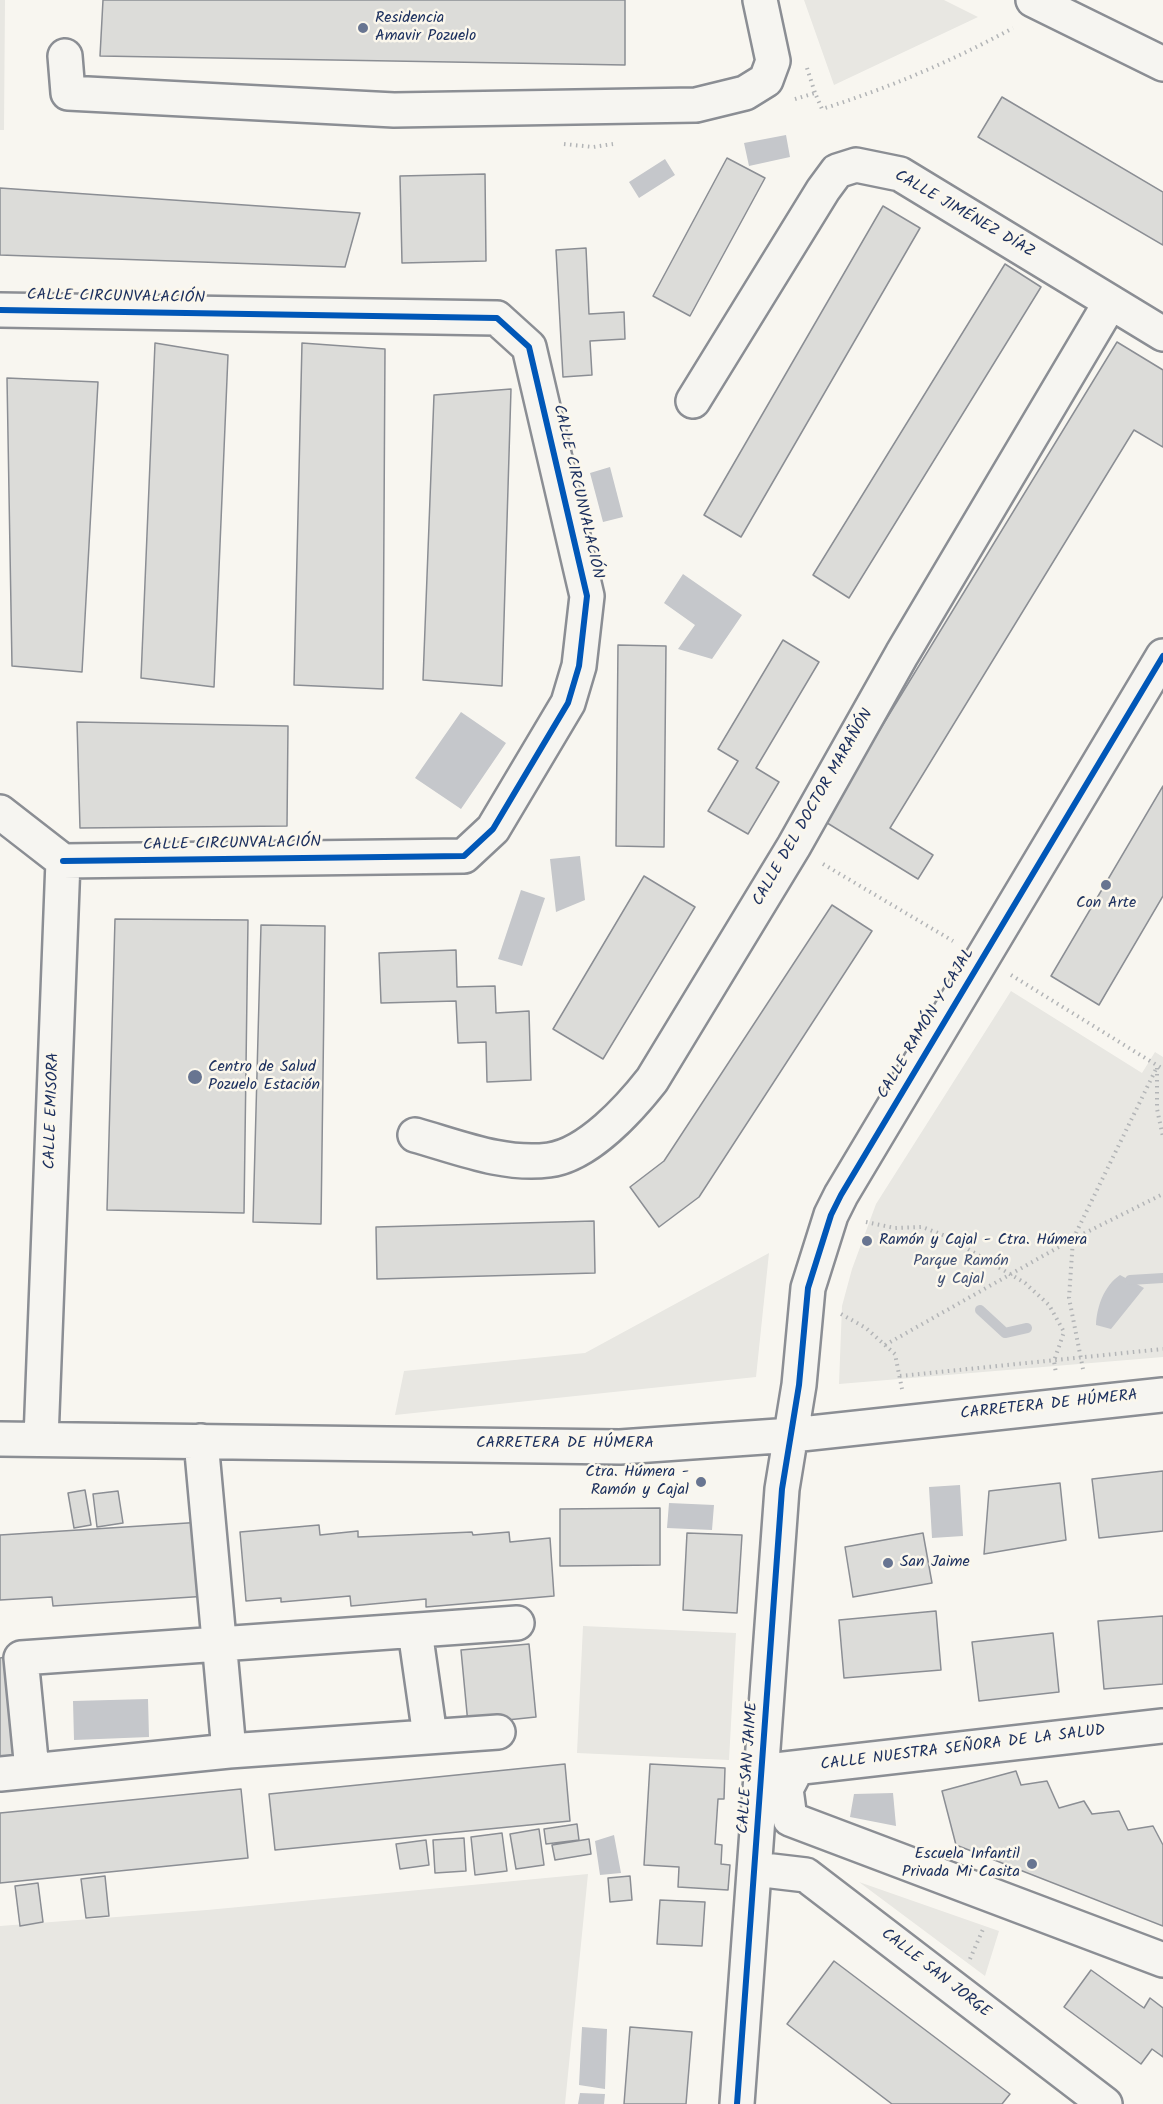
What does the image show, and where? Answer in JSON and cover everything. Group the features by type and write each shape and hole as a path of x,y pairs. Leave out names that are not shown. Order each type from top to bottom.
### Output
{"street":[{"path":"65,56 68,93 394,110 696,105 745,93 766,80 773,61 760,0"},
{"path":"1033,0 1163,64"},
{"name":"CALLE JIMÉNEZ DÍAZ","path":"693,401 823,190 837,171 856,165 900,174 1163,333"},
{"name":"CALLE DEL DOCTOR MARAÑÓN","path":"416,1135 500,1159 551,1160 585,1144 625,1114 652,1080 794,846 902,654 1110,303"},
{"name":"CALLE CIRCUNVALACIÓN","path":"2,315 497,318 529,347 587,596 579,666 568,703 493,829 464,856 63,861"},
{"name":"CALLE RAMÓN Y CAJAL","path":"792,1435 808,1288 831,1215 1163,656"},
{"path":"0,812 63,861"},
{"name":"CALLE EMISORA","path":"41,1440 63,861"},
{"name":"CARRETERA DE HÚMERA","path":"0,1439 620,1447 792,1435 906,1420 1163,1395"},
{"name":"CALLE SAN JAIME","path":"737,2104 755,1869 775,1818 762,1772 782,1489 792,1435"},
{"path":"201,1442 229,1751"},
{"path":"32,1770 21,1658 517,1623"},
{"path":"415,1631 430,1737"},
{"name":"CALLE NUESTRA SEÑORA DE LA SALUD","path":"762,1772 1163,1726"},
{"path":"0,1774 229,1751 498,1732"},
{"path":"797,1768 775,1818 826,1833 1163,1960"},
{"path":"755,1869 806,1875 808,1852 826,1833"},
{"name":"CALLE SAN JORGE","path":"806,1875 1105,2104"}],"path":[{"path":"794,846 982,958"},
{"path":"1017,978 1163,1069"},
{"path":"1157,1067 1157,1109 1163,1137"},
{"path":"1074,1405 1081,1358 1069,1298 1072,1239 1157,1067"},
{"path":"885,1345 1014,1274 1072,1239 1163,1194"},
{"path":"831,1215 895,1228 922,1227 946,1236 1014,1274 1049,1305 1064,1332 1054,1361 1074,1405"},
{"path":"808,1288 895,1354 906,1420"},
{"path":"900,1376 1163,1349"},
{"path":"956,1989 998,1897"}],"green space":[{"path":"0,0 5,0 4,130 0,130"},
{"path":"804,0 944,0 978,17 834,85"},
{"name":"Parque Ramón y Cajal","path":"1011,991 1142,1073 1155,1052 1163,1057 1163,1357 839,1384 842,1306 852,1269 876,1204"},
{"path":"769,1253 756,1377 395,1415 404,1371 585,1353"},
{"path":"583,1626 736,1633 729,1760 577,1753"},
{"path":"588,1874 565,2104 0,2104 0,1926 207,1910"},
{"path":"859,1882 999,1931 985,1976"}],"shaded area":[{"path":"786,135 790,157 749,166 744,143"},
{"path":"665,159 675,175 639,198 629,182"},
{"path":"610,467 623,517 603,522 590,473"},
{"path":"683,574 742,615 712,659 678,649 695,625 664,603"},
{"path":"461,712 506,743 461,809 415,778"},
{"path":"580,856 585,900 556,912 550,859"},
{"path":"521,890 545,898 522,966 498,959"},
{"path":"1120,1275 1144,1288 1111,1329 1096,1325 1102,1297"},
{"path":"960,1485 963,1536 932,1538 929,1487"},
{"path":"669,1503 714,1505 712,1530 667,1528"},
{"path":"148,1699 149,1737 74,1740 73,1701"},
{"path":"893,1793 896,1826 850,1817 854,1794"},
{"path":"614,1835 621,1873 600,1875 595,1841"},
{"path":"582,2027 607,2029 605,2089 579,2085"},
{"path":"580,2093 605,2094 604,2104 578,2104"}],"building":[{"name":"Residencia Amavir Pozuelo","path":"103,0 625,0 625,65 100,56"},
{"path":"1002,97 1163,192 1163,245 978,137"},
{"path":"727,158 765,178 690,316 653,296"},
{"path":"485,174 486,261 402,263 400,176"},
{"path":"0,188 360,213 345,267 0,255"},
{"path":"883,206 920,228 741,537 704,515"},
{"path":"586,248 589,314 624,312 625,339 590,341 592,375 563,377 556,250"},
{"path":"1005,264 1041,287 849,598 813,575"},
{"path":"1117,342 1163,370 1163,447 1134,430 890,828 933,855 918,879 824,821"},
{"path":"155,343 228,355 214,687 141,678"},
{"path":"302,343 385,349 383,689 294,685"},
{"path":"7,378 98,382 82,672 12,666"},
{"path":"511,389 502,686 423,680 434,395"},
{"path":"783,640 819,662 756,768 779,782 748,834 708,811 738,761 718,749"},
{"path":"618,645 666,646 664,847 616,846"},
{"path":"77,722 288,726 287,826 80,828"},
{"path":"1163,786 1163,896 1099,1005 1051,976"},
{"path":"644,876 695,907 603,1059 553,1029"},
{"path":"832,905 872,931 699,1197 659,1227 630,1187 664,1161"},
{"path":"115,919 248,920 244,1213 107,1210"},
{"path":"261,925 325,926 321,1224 253,1222"},
{"path":"456,950 457,987 495,986 496,1013 529,1011 531,1080 487,1082 486,1042 458,1043 456,1001 381,1003 379,953"},
{"path":"594,1221 595,1273 377,1279 376,1227"},
{"path":"1163,1471 1163,1531 1099,1538 1092,1479"},
{"path":"1060,1483 1066,1540 984,1554 989,1491"},
{"path":"85,1490 91,1525 74,1528 68,1493"},
{"path":"118,1491 123,1523 97,1527 93,1494"},
{"path":"660,1508 660,1565 560,1566 560,1509"},
{"path":"203,1522 208,1596 53,1606 52,1597 0,1600 0,1535"},
{"path":"319,1525 320,1535 358,1531 358,1537 472,1532 473,1535 509,1532 510,1542 550,1538 554,1596 426,1607 426,1599 351,1606 350,1596 281,1602 281,1598 246,1601 240,1532"},
{"path":"687,1533 742,1535 737,1613 683,1610"},
{"path":"923,1533 932,1583 853,1597 845,1547"},
{"path":"936,1611 941,1670 844,1678 839,1620"},
{"path":"1163,1616 1163,1684 1104,1689 1098,1621"},
{"path":"1053,1633 1059,1692 979,1701 972,1642"},
{"path":"529,1644 536,1717 468,1724 461,1650"},
{"path":"5,1657 15,1761 0,1763 0,1658"},
{"path":"565,1764 570,1821 275,1850 269,1794"},
{"path":"650,1764 725,1768 724,1799 718,1799 715,1844 722,1845 721,1864 730,1865 728,1890 678,1887 679,1867 644,1865"},
{"path":"1016,1771 1021,1785 1047,1781 1059,1808 1084,1801 1092,1814 1119,1811 1128,1830 1153,1826 1163,1845 1163,1926 956,1845 942,1791"},
{"path":"241,1789 248,1858 0,1883 0,1813"},
{"path":"577,1824 579,1840 546,1844 544,1829"},
{"path":"539,1829 544,1865 516,1869 510,1834"},
{"path":"502,1833 507,1871 475,1875 471,1837"},
{"path":"464,1838 466,1871 435,1873 433,1840"},
{"path":"589,1839 591,1854 555,1860 552,1845"},
{"path":"426,1840 429,1865 400,1869 396,1844"},
{"path":"105,1876 109,1916 86,1918 81,1879"},
{"path":"630,1876 632,1900 610,1902 608,1878"},
{"path":"38,1883 43,1922 20,1926 15,1886"},
{"path":"660,1900 705,1902 702,1946 657,1944"},
{"path":"834,1961 1010,2094 1002,2104 892,2104 787,2024"},
{"path":"1091,1970 1144,2008 1150,1998 1163,2008 1163,2057 1152,2049 1141,2064 1064,2007"},
{"path":"630,2027 692,2032 686,2104 624,2104"}],"waterway":[{"path":"1130,1280 1163,1278"},
{"path":"980,1310 1005,1333 1027,1328"}],"cycle path":[{"path":"0,310 497,318 529,347 587,596 579,666 568,703 493,829 464,856 63,861"},
{"path":"737,2104 782,1489 799,1385 808,1288 831,1215 841,1195 1163,656"}],"place":[{"name":"Residencia Amavir Pozuelo","path":"363,28"},
{"name":"Con Arte","path":"1106,885"},
{"name":"Centro de Salud Pozuelo Estación","path":"195,1077"},
{"name":"Ramón y Cajal - Ctra. Húmera","path":"867,1241"},
{"name":"Ctra. Húmera - Ramón y Cajal","path":"701,1482"},
{"name":"San Jaime","path":"888,1563"},
{"name":"Escuela Infantil Privada Mi Casita","path":"1032,1864"}]}
